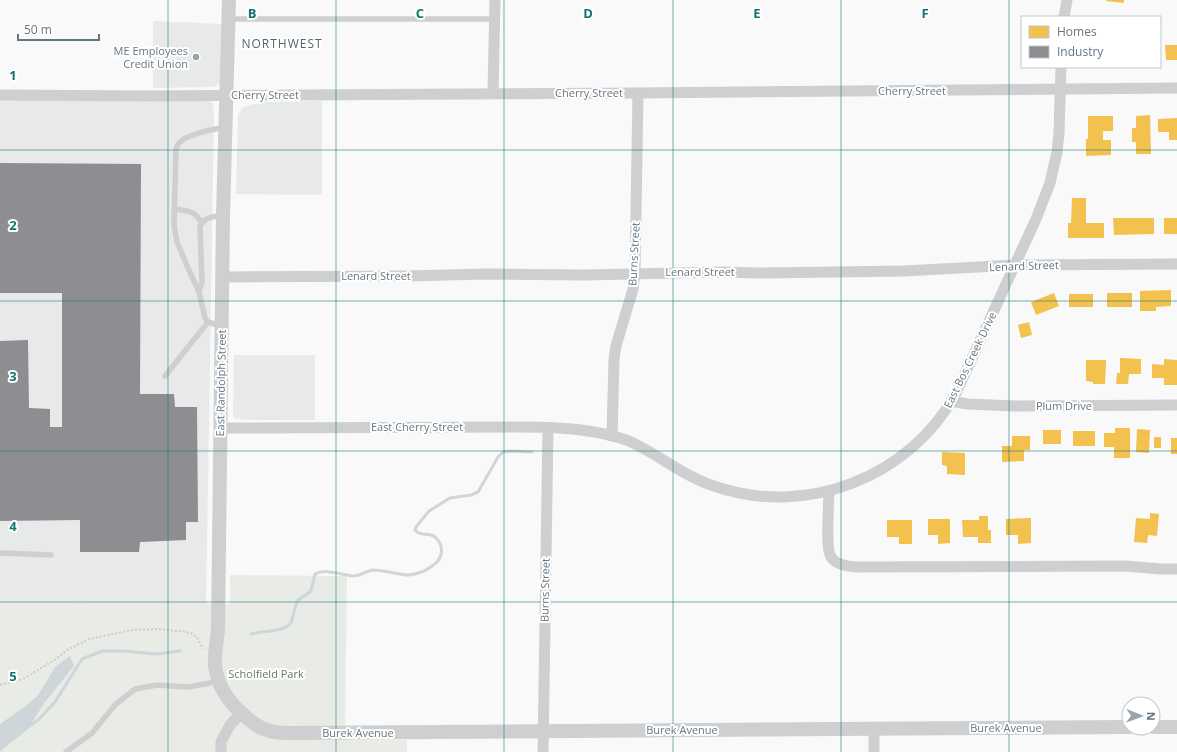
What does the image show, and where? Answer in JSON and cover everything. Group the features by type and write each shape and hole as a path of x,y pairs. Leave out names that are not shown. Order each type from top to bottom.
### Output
{"street":[{"name":"East Randolph Street","path":"229,0 223,215 218,629 215,666 226,697 241,713"},
{"path":"493,93 495,0"},
{"path":"1064,16 1068,0"},
{"name":"East Bos Creek Drive","path":"612,436 634,444 700,481 744,494 776,497 803,496 849,485 894,461 928,431 942,416 951,401 1041,208 1055,164 1059,133 1061,68"},
{"name":"Cherry Street","path":"0,95 638,93 701,91 938,91 1061,88 1177,88"},
{"name":"Burns Street","path":"612,436 613,371 615,353 633,289 635,273 638,93"},
{"name":"Lenard Street","path":"223,277 484,274 585,275 723,272 758,273 904,271 1015,265 1177,264"},
{"name":"Plum Drive","path":"951,401 971,404 1015,406 1177,405"},
{"name":"East Cherry Street","path":"221,428 501,427 548,428 612,436"},
{"name":"Burns Street","path":"543,752 548,428"},
{"path":"829,491 829,554 834,560 845,566 1125,566 1177,569"},
{"path":"221,752 221,742 230,725 241,713"},
{"name":"Burek Avenue","path":"241,713 264,729 271,732 281,733 1121,727"},
{"path":"1161,727 1177,727"},
{"path":"874,729 874,752"}],"lane":[{"path":"229,19 494,19"},
{"path":"222,326 208,322 205,318 199,292 178,242 174,225 174,209 176,149 179,143 199,133 226,127"},
{"path":"174,209 190,211 198,216 202,222"},
{"path":"199,292 202,282 200,227 202,222 208,218 223,215"},
{"path":"165,376 208,322"},
{"path":"0,554 51,555"},
{"path":"66,752 92,733 115,705 135,689 157,684 188,687 210,683 219,679"}],"path":[{"path":"0,685 23,679 56,659 67,650 89,639 132,630 161,629 193,634 198,638 204,653"}],"shaded area":[{"path":"153,21 222,24 220,83 214,87 153,88"},
{"path":"0,100 209,101 213,103 214,118 206,604 0,600"},
{"path":"322,101 322,195 236,194 238,116 242,108 254,104 269,102"},
{"path":"234,355 315,355 315,420 244,420 234,418"},
{"path":"70,656 74,666 45,702 28,729 0,752 0,724 27,705 38,695 55,667"}],"green space":[{"name":"Scholfield Park","path":"230,575 347,576 345,740 407,740 407,752 1,752 28,729 45,702 55,667 38,695 27,705 0,724 0,600 230,604"}],"building: Homes":[{"path":"1124,0 1124,3 1106,1"},
{"path":"1165,45 1177,45 1177,60 1166,60"},
{"path":"1150,115 1151,154 1136,154 1136,142 1132,142 1132,128 1136,128 1136,116"},
{"path":"1088,116 1113,116 1113,131 1103,131 1103,140 1111,140 1111,155 1086,156"},
{"path":"1177,118 1177,140 1169,140 1169,132 1158,132 1158,119"},
{"path":"1072,198 1086,198 1086,223 1104,223 1104,238 1068,238 1068,223 1071,223"},
{"path":"1113,218 1154,218 1154,234 1114,235"},
{"path":"1164,218 1177,218 1177,234 1164,234"},
{"path":"1171,290 1171,306 1156,307 1156,311 1140,311 1140,291"},
{"path":"1054,293 1059,306 1036,315 1031,302"},
{"path":"1107,293 1132,293 1132,307 1107,307"},
{"path":"1069,294 1093,294 1093,307 1069,307"},
{"path":"1029,322 1032,335 1021,338 1018,325"},
{"path":"1120,358 1141,359 1141,374 1129,374 1128,384 1116,384 1117,373 1120,373"},
{"path":"1164,359 1177,360 1177,385 1164,385 1164,378 1152,378 1152,364 1164,365"},
{"path":"1086,360 1106,360 1105,384 1093,384 1093,382 1086,381"},
{"path":"1115,428 1130,428 1130,458 1114,458 1114,447 1104,447 1104,433 1115,433"},
{"path":"1137,429 1150,430 1149,453 1136,452"},
{"path":"1043,430 1061,430 1061,444 1043,444"},
{"path":"1073,431 1095,431 1095,446 1073,446"},
{"path":"1012,436 1030,436 1030,450 1024,450 1024,461 1002,462 1002,446 1012,446"},
{"path":"1154,437 1161,437 1161,448 1154,448"},
{"path":"1171,438 1177,438 1177,454 1171,454"},
{"path":"942,452 965,453 965,475 947,474 947,466 942,465"},
{"path":"1150,513 1159,514 1157,536 1148,535 1147,543 1134,542 1136,518 1150,519"},
{"path":"979,516 988,516 988,530 991,530 991,543 978,543 978,537 963,537 962,520 979,520"},
{"path":"1031,518 1031,543 1018,544 1018,535 1006,535 1006,519"},
{"path":"928,519 950,519 950,543 938,544 938,535 928,535"},
{"path":"887,520 912,520 912,544 899,544 899,537 887,537"}],"building: Industry":[{"path":"0,163 141,164 140,394 174,394 175,407 197,407 198,522 186,522 186,540 140,542 139,552 80,552 80,520 0,521 0,341 28,340 29,408 50,409 50,427 62,427 62,293 0,293"}],"waterway":[{"path":"251,634 278,630 291,623 297,601 311,591 315,574 320,572 353,576 374,570 409,575 430,568 439,560 441,552 440,544 435,537 419,533 415,530 429,511 450,498 471,495 478,492 498,457 503,452 532,452"},
{"path":"28,727 38,720 55,702 82,659 102,651 156,654 180,651"}],"place":[{"name":"ME Employees Credit Union","path":"196,57"}],"district":[{"name":"NORTHWEST","path":"282,44"}]}
